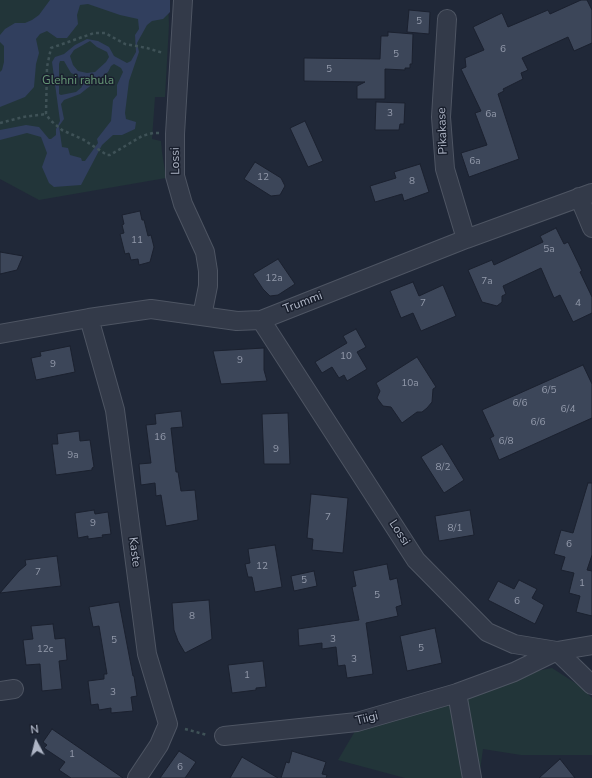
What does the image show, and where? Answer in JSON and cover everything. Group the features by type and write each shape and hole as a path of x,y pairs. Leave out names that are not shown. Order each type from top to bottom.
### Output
{"street":[{"name":"Lossi","path":"183,0 175,134 175,176 183,204 206,252 208,286 202,316"},
{"name":"Pikakase","path":"447,19 441,118 445,170 466,240"},
{"name":"Trummi","path":"0,334 88,318 151,309 237,321 261,320 585,195"},
{"path":"585,195 592,228"},
{"name":"Kaste","path":"88,318 115,410 147,654 168,724"},
{"name":"Lossi","path":"261,320 416,560 487,632 514,644 557,651"},
{"path":"557,651 592,645"},
{"path":"557,651 592,685"},
{"name":"Tiigi","path":"224,736 357,722 457,693 514,672 557,651"},
{"path":"457,693 472,778"},
{"path":"137,778 159,745 168,724"}],"path":[{"path":"141,47 125,44 105,33 94,33 51,48 47,67 46,114 50,120 62,130 107,155 110,155 142,136 153,133 175,134"},
{"path":"0,123 23,117 46,114"},
{"path":"168,724 208,735 224,736"}],"green space":[{"name":"Glehni rahula","path":"0,0 168,0 169,25 165,97 155,97 152,139 161,141 166,178 39,200 0,179"},
{"path":"552,668 580,686 592,698 592,755 521,755 483,749 479,778 461,695 521,674"},
{"path":"454,698 468,778 405,778 338,760 358,726"}],"water":[{"path":"50,0 170,0 170,12 163,19 152,21 147,25 137,43 139,52 129,81 125,113 126,119 136,122 135,129 122,135 113,135 102,145 81,185 54,187 49,183 42,167 47,153 41,137 27,133 0,140 0,130 26,125 39,127 49,139 56,135 56,129 60,121 52,62 55,57 64,54 75,45 87,39 98,41 109,47 114,56 127,63 131,61 136,52 135,35 139,29 138,19 120,15 88,4 80,5 77,15 78,24 67,38 57,38 47,31 40,34 36,39 39,53 36,64 34,87 25,97 0,107 0,72 4,62 4,46 0,42 0,35 5,29 15,23 25,23 39,15","holes":["90,41 97,47 107,52 109,57 106,62 95,72 87,73 78,71 73,65 70,56 74,50","60,61 64,61 71,73 78,76 82,87 76,92 61,95 59,94","114,64 121,68 123,72 117,85 117,95 113,100 111,121 97,139 98,143 85,161 82,161 81,158 70,155 68,148 62,147 59,126 64,119 61,104 64,100 80,94 108,72"]}],"building":[{"path":"581,0 587,0 592,10 592,43 574,51 568,37 522,58 528,70 521,73 523,79 503,89 504,91 498,94 519,159 469,177 461,153 487,145 475,113 481,111 461,69 466,67 465,58 484,50 473,27 502,13 508,27 548,10 550,14"},
{"path":"409,10 430,12 429,34 407,32"},
{"path":"388,32 413,34 412,64 410,64 410,68 405,68 405,70 385,69 385,99 357,99 357,86 365,82 304,81 304,58 380,59 381,36 388,36"},
{"path":"376,102 405,103 404,124 400,124 399,130 375,130"},
{"path":"305,121 323,161 308,167 290,128"},
{"path":"255,162 281,178 285,186 280,195 271,196 244,179"},
{"path":"420,164 429,192 404,201 402,194 375,202 370,186 396,178 394,172"},
{"path":"140,211 148,236 151,235 154,247 150,262 139,265 138,259 131,260 129,253 125,254 120,234 124,233 122,215"},
{"path":"556,228 564,244 568,242 582,271 580,272 592,297 592,313 573,322 560,295 554,298 541,268 503,286 506,294 502,296 502,302 497,306 482,302 468,270 492,260 494,265 543,242 540,236"},
{"path":"0,252 23,256 17,270 0,274"},
{"path":"278,259 295,284 278,295 270,296 263,289 253,274"},
{"path":"413,282 419,296 443,285 456,316 421,331 413,313 401,318 390,291"},
{"path":"356,329 366,347 357,352 367,369 347,381 344,375 339,378 332,367 322,373 315,362 347,343 343,336"},
{"path":"70,346 75,372 36,380 31,358 41,356 40,352"},
{"path":"264,348 264,370 267,381 221,384 213,351"},
{"path":"417,357 436,387 433,389 432,402 427,408 422,412 417,412 402,423 391,407 383,406 377,398 380,391 376,383"},
{"path":"583,365 592,384 592,418 499,460 490,438 494,436 482,410"},
{"path":"181,411 183,427 171,428 176,472 178,472 181,491 195,490 198,520 166,526 161,495 156,496 155,483 141,485 139,464 151,463 146,425 156,424 155,414"},
{"path":"288,413 290,464 264,464 262,414"},
{"path":"79,431 80,441 90,440 94,467 92,470 56,475 52,444 58,444 57,434"},
{"path":"442,444 464,480 444,493 421,457"},
{"path":"588,483 592,483 592,555 587,570 592,571 592,616 576,612 580,596 569,593 574,573 561,570 565,557 554,554 561,530 573,533"},
{"path":"311,494 348,498 343,553 312,550 313,539 307,538"},
{"path":"94,510 95,514 108,512 111,534 102,535 103,537 88,539 88,536 78,538 75,513"},
{"path":"470,510 474,535 439,541 435,516"},
{"path":"275,545 282,587 255,592 252,577 248,577 245,564 250,563 248,549"},
{"path":"57,556 61,586 0,593 26,565 25,560"},
{"path":"387,564 390,580 397,578 402,605 396,607 398,616 366,623 373,674 347,678 345,665 338,666 336,647 322,649 322,643 299,646 298,629 359,620 352,587 356,586 353,571"},
{"path":"314,571 317,586 294,591 291,576"},
{"path":"519,580 537,589 532,598 544,605 535,624 488,600 498,581 514,589"},
{"path":"209,600 212,639 185,653 174,630 172,603"},
{"path":"119,602 137,696 131,697 133,711 111,713 111,708 99,710 98,704 91,705 88,681 104,679 104,674 107,674 99,626 93,627 89,607"},
{"path":"53,624 55,639 65,638 67,660 59,661 62,689 42,691 40,664 26,665 23,640 33,639 31,626"},
{"path":"435,628 442,663 407,671 400,636"},
{"path":"263,661 266,687 256,688 256,690 232,693 228,665"},
{"path":"52,729 123,778 71,778 59,770 65,762 44,748 47,745 43,742"},
{"path":"179,751 196,762 185,778 160,778"},
{"path":"292,751 326,762 322,774 327,775 326,778 281,778 286,762 289,763"},
{"path":"242,757 278,778 230,778"},
{"path":"560,759 575,778 539,778"}]}
